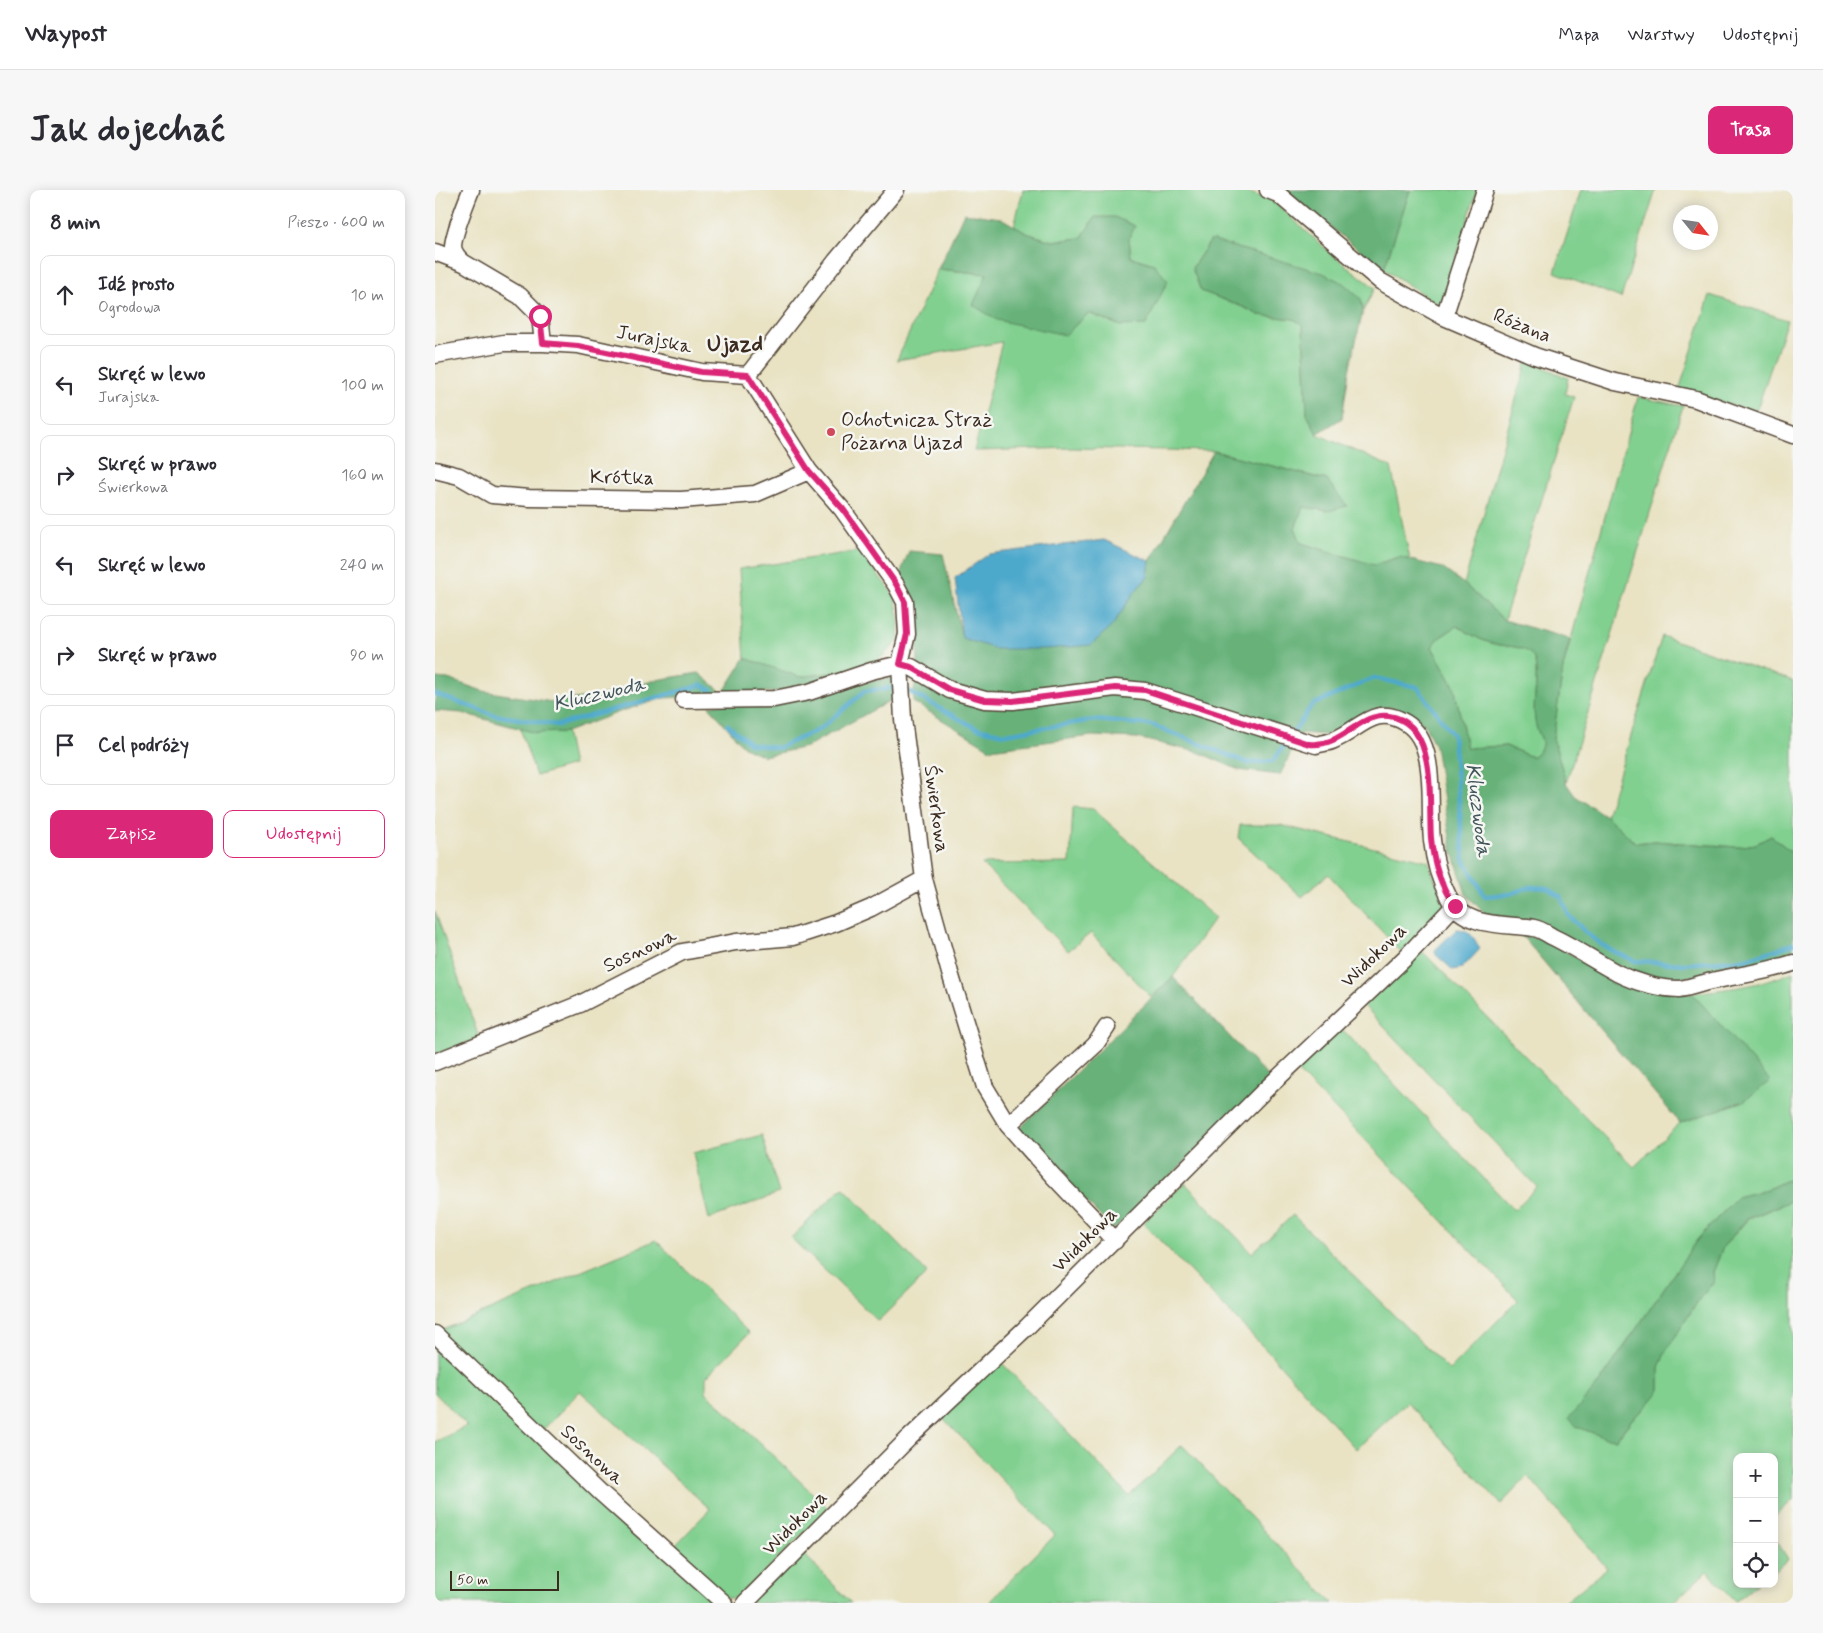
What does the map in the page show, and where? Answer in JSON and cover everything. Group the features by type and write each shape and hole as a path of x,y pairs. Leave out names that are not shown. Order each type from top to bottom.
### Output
{"street":[{"path":"463,263 456,255 453,247 460,219 471,190"},
{"path":"748,375 836,261 896,190"},
{"name":"Różana","path":"1268,190 1278,194 1380,281 1444,317 1535,356 1615,382 1696,399 1793,435"},
{"path":"1444,317 1485,190"},
{"path":"435,252 463,263 520,296 540,316 543,343"},
{"name":"Jurajska","path":"435,355 504,343 543,343 578,346 701,372 748,375"},
{"name":"Świerkowa","path":"748,375 809,471 843,509 896,584 905,602 907,634 900,664 905,743 924,879 985,1088 1008,1125 1053,1176 1115,1241"},
{"name":"Krótka","path":"435,470 459,476 492,495 538,498 672,500 755,494 809,471"},
{"path":"684,700 774,699 809,692 900,664 911,667 950,690 985,700 1013,701 1115,688 1130,688 1161,695 1297,740 1316,744 1334,740 1372,718 1389,716 1411,727 1417,733 1424,748 1430,788 1431,839 1435,858 1445,889 1455,906 1470,917 1487,923 1535,928 1562,941 1619,974 1652,986 1679,989 1793,963"},
{"name":"Sosnowa","path":"435,1062 580,1004 682,952 736,942 793,937 836,923 871,908 924,879"},
{"name":"Widokowa","path":"745,1603 908,1439 1027,1327 1263,1092 1405,958 1455,906"},
{"path":"1008,1125 1095,1044 1107,1027"},
{"name":"Sosnowa","path":"435,1334 599,1492 724,1603"}],"green space":[{"path":"1023,190 1241,190 1273,201 1329,252 1375,288 1363,311 1361,299 1211,240 1192,268 1201,291 1259,315 1294,319 1303,325 1307,414 1317,434 1391,467 1410,560 1399,557 1374,565 1301,543 1295,528 1303,507 1328,511 1327,480 1214,451 1072,448 974,451 1002,342 897,360 938,269 987,274 1121,326 1154,264 1131,257 1129,239 1081,238 1052,241 1026,233 1014,226"},
{"path":"1279,190 1410,190 1384,269 1288,194"},
{"path":"1410,190 1477,190 1441,306 1384,269"},
{"path":"1581,190 1656,190 1621,298 1555,272"},
{"path":"964,213 1001,218 1026,233 1052,241 1081,238 1095,217 1115,217 1135,226 1129,239 1131,257 1154,264 1168,281 1146,325 1121,326 1089,313 1065,335 997,320 973,305 987,274 938,269"},
{"path":"1211,240 1323,273 1343,283 1361,299 1363,311 1349,371 1342,418 1317,434 1307,414 1303,325 1294,319 1259,315 1201,291 1192,268"},
{"path":"1710,295 1787,320 1756,412 1679,390"},
{"path":"1527,360 1568,378 1565,394 1574,397 1504,620 1464,584"},
{"path":"1638,397 1683,406 1566,783 1553,738 1563,668"},
{"path":"1214,451 1327,480 1347,506 1328,511 1303,507 1295,528 1301,543 1374,565 1399,557 1442,568 1464,584 1504,620 1570,639 1563,668 1553,738 1566,783 1575,796 1606,816 1636,843 1654,841 1737,847 1756,844 1771,836 1793,853 1793,957 1734,973 1679,978 1640,974 1486,915 1466,894 1452,849 1435,746 1425,725 1411,715 1390,707 1366,711 1327,735 1301,733 1280,775 1239,770 1198,752 1137,738 1092,736 990,749 913,702 918,659 914,601 901,572 909,551 943,554 962,638 1112,626 1136,590 1148,577 1150,561","holes":["1457,626 1487,642 1518,648 1529,652 1533,656 1536,669 1535,720 1542,744 1538,752 1532,757 1506,746 1467,748 1454,686 1432,647 1439,638"]},
{"path":"860,551 895,597 899,617 898,641 871,667 800,677 745,660 739,569"},
{"path":"1457,626 1480,639 1493,644 1518,648 1529,652 1533,656 1536,669 1535,720 1542,744 1538,752 1532,757 1506,746 1467,748 1454,686 1432,647 1439,638"},
{"path":"1662,636 1793,681 1793,853 1771,836 1756,844 1737,847 1654,841 1636,843 1606,816"},
{"path":"745,658 800,677 871,667 802,690 664,698 566,732 536,733 462,713 435,711 435,678 448,679 483,691 552,702 600,696 656,680 699,673 723,693"},
{"path":"892,678 895,698 806,747 764,756 744,747 709,706"},
{"path":"520,728 536,733 566,732 573,765 536,776"},
{"path":"1073,807 1093,809 1215,918 1173,977 1151,997 1091,933 1068,951 982,864 1070,863"},
{"path":"1240,825 1280,825 1428,861 1444,903 1440,919 1403,954 1328,874 1302,897 1238,838"},
{"path":"435,911 479,1038 435,1055"},
{"path":"1522,936 1543,938 1627,987 1692,993 1770,1081 1744,1101 1680,1123"},
{"path":"1421,950 1634,1167 1680,1123 1744,1101 1692,993 1756,984 1793,972 1793,1177 1768,1189 1737,1197 1697,1240 1600,1382 1570,1418 1620,1435 1659,1390 1659,1367 1667,1348 1700,1298 1714,1282 1713,1272 1723,1247 1748,1219 1793,1200 1793,1500 1778,1513 1778,1453 1733,1453 1733,1588 1752,1588 1736,1601 1707,1571 1673,1603 1564,1603 1607,1568 1528,1476 1501,1504 1407,1402 1356,1449 1272,1356 1143,1223 1185,1183 1252,1253 1293,1215 1449,1370 1518,1300 1297,1071 1341,1028 1514,1210 1537,1187 1364,1006"},
{"path":"1173,977 1271,1080 1113,1230 1019,1129"},
{"path":"762,1135 779,1193 709,1219 693,1153"},
{"path":"1793,1177 1793,1200 1747,1219 1723,1247 1713,1272 1714,1282 1700,1298 1666,1351 1659,1367 1659,1390 1646,1407 1633,1418 1616,1439 1606,1438 1577,1427 1569,1418 1600,1382 1697,1240 1737,1197 1768,1189"},
{"path":"843,1187 927,1273 878,1321 791,1238"},
{"path":"656,1240 749,1333 706,1377 706,1392 828,1508 772,1565 735,1598 726,1598 671,1550 710,1509 580,1391 537,1436 718,1603 435,1603 435,1442 467,1426 435,1393 435,1335 440,1331"},
{"path":"999,1360 1129,1496 1182,1445 1333,1603 992,1603 990,1601 1055,1535 941,1416"},
{"path":"1778,1543 1788,1559 1778,1568"},
{"path":"803,1553 851,1603 747,1603"}],"water":[{"path":"1104,540 1150,561 1148,577 1136,590 1112,626 1091,645 1046,649 996,649 962,638 955,578 989,554"},
{"path":"1457,929 1468,932 1480,949 1462,968 1453,970 1436,955 1435,950"}],"waterway":[{"name":"Kluczwoda","path":"1292,734 1312,705 1374,678 1417,687 1453,735 1464,860 1485,896 1510,894 1530,887 1548,888 1561,897 1569,916 1591,937 1612,951 1635,961 1684,964 1747,959 1793,944"},
{"name":"Kluczwoda","path":"435,694 494,715 558,725 702,685 711,690"},
{"name":"Kluczwoda","path":"728,725 751,744 778,748 820,729 865,691 894,688"},
{"name":"Kluczwoda","path":"908,691 976,728 1005,734 1094,720 1152,725 1248,763 1273,761 1288,740"}],"place":[{"name":"Ochotnicza Straż Pożarna Ujazd","path":"831,432"}],"district":[{"name":"Ujazd","path":"735,345"}],"route":[{"path":"540,316 543,343 578,346 701,372 748,375 809,471 843,509 896,584 905,602 907,634 900,664 911,667 950,690 973,698 1013,701 1115,688 1145,690 1309,744 1334,740 1372,718 1389,716 1404,722 1417,733 1424,748 1430,788 1431,839 1439,875 1449,899 1455,906"}]}
